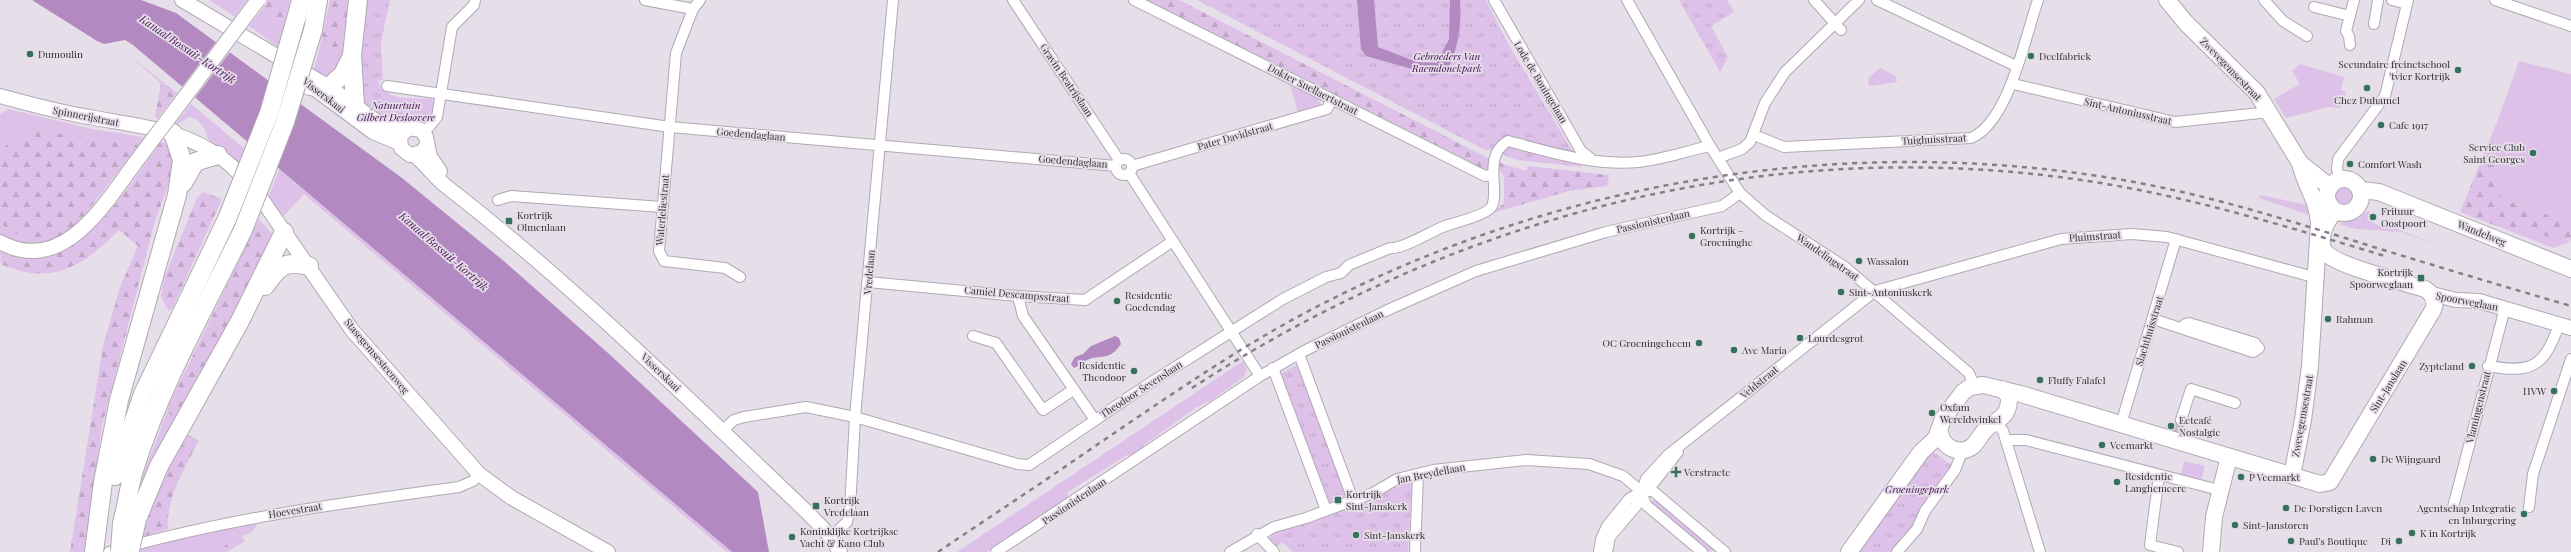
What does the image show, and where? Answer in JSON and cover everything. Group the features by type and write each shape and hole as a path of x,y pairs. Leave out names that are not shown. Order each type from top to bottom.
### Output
{"highway":[{"path":"94,552 120,456 143,394 227,219 249,169 269,113 301,0"},
{"path":"129,552 134,468 170,376 243,230 287,116 313,30 318,0"},
{"path":"355,106 352,55 358,0"},
{"path":"310,86 325,89 329,87 343,74 352,55"},
{"path":"102,552 101,530 119,400 177,195 182,160 173,133"},
{"path":"177,195 193,164 200,159 218,155"},
{"path":"120,552 130,521 240,321 284,232"},
{"path":"240,321 277,269 294,262 309,266"}],"main road":[{"name":"Zwevegemsestraat","path":"2167,0 2186,23 2257,93 2300,163 2303,176 2316,202 2319,224 2317,278 2308,381 2292,475"},
{"name":"Zwevegemsestraat","path":"2300,163 2335,183"},
{"path":"2350,180 2360,195 2357,207 2351,212 2343,213 2333,208 2327,194 2335,183 2350,180"},
{"name":"Wandelweg","path":"2360,195 2374,191 2570,266"},
{"name":"Zwevegemsestraat","path":"2319,224 2333,208"},
{"path":"2333,208 2325,225 2322,244 2326,253 2342,263"},
{"name":"Zwevegemsestraat","path":"2314,309 2320,291 2325,266 2330,262 2342,263"},
{"name":"Spoorweglaan","path":"2342,263 2425,289 2432,294"},
{"name":"Sint-Janslaan","path":"2292,475 2323,484 2335,477 2392,376 2433,310 2435,302 2432,294"},
{"path":"2002,389 2008,394 2009,400 2005,414 1997,423 1987,428 1974,445 1963,450 1949,447 1943,442 1940,432 1943,419 1960,396 1972,387 1983,385 2002,389 2121,424 2176,436 2229,457 2292,475"},
{"path":"1849,552 1921,452 1940,432"},
{"path":"2211,552 2212,531 2220,490 2229,457"}],"street":[{"name":"Visserskaai","path":"182,0 329,87 380,123 405,130"},
{"path":"199,0 218,12 248,38"},
{"path":"0,242 22,250 39,250 68,241 93,217 258,0"},
{"path":"426,139 413,127 405,130 400,136 399,143 404,152 414,155 422,152 426,139 435,122 442,93 452,27 474,5 475,0"},
{"path":"645,0 693,9"},
{"name":"Waterleliestraat","path":"700,0 693,9 676,53 658,251 664,261 725,268 740,277"},
{"name":"Vredelaan","path":"831,537 847,522 850,509 855,417 893,0"},
{"name":"Gravin Beatrijslaan","path":"1013,0 1118,163"},
{"name":"Dokter Snellaertstraat","path":"1134,0 1485,176 1492,175"},
{"name":"Lode de Boningelaan","path":"1494,0 1581,151 1592,160"},
{"name":"Wandelingstraat","path":"1627,0 1710,146 1740,193 1765,215 1845,267 1875,291 1969,373 1972,387"},
{"path":"1814,0 1838,26"},
{"path":"1718,158 1742,149 1750,142 1772,90 1785,72 1838,26 1860,0"},
{"path":"1877,0 2016,66"},
{"name":"Tuighuisstraat","path":"1754,135 1784,147 1971,138 1979,134 2003,104 2013,84 2016,66 2038,0"},
{"path":"2264,0 2283,21 2307,36"},
{"path":"2350,45 2349,36 2346,32 2354,0"},
{"path":"2374,24 2378,0"},
{"path":"2335,183 2338,159 2385,96 2407,2 2392,0"},
{"path":"2495,0 2571,26"},
{"path":"2314,7 2350,16"},
{"name":"Visserskaai","path":"272,54 310,86 373,132 399,143"},
{"name":"Sint-Antoniusstraat","path":"2013,84 2183,123 2270,112"},
{"name":"Goedendaglaan","path":"387,86 670,127 880,146 1118,163"},
{"name":"Spinnerijstraat","path":"0,96 87,117 173,133"},
{"name":"Pater Davidstraat","path":"1131,169 1327,108 1332,99"},
{"name":"Stasegemsesteenweg","path":"173,133 193,141 218,155 240,174 254,190 309,266 352,330 479,474 512,498 608,552"},
{"name":"Visserskaai","path":"426,139 432,162 470,204"},
{"name":"Theodoor Sevenslaan","path":"722,430 734,420 744,417 806,407 855,417 1023,465 1038,460 1095,420 1231,331 1283,299 1326,277 1341,273 1349,265 1390,248 1396,249 1429,232 1487,211 1493,202 1492,175 1497,151 1508,141 1592,160"},
{"path":"1592,160 1638,162 1710,146"},
{"name":"Visserskaai","path":"414,155 442,183 470,204 605,319 722,430 831,537 840,552"},
{"path":"1118,163 1128,160 1131,169 1173,241 1260,376"},
{"name":"Passionistenlaan","path":"996,552 1260,376 1299,354 1390,309 1476,271 1606,232 1722,206 1740,193"},
{"path":"498,200 511,196 662,207"},
{"name":"Pluimstraat","path":"1875,291 2061,239 2132,234 2176,239 2317,278"},
{"name":"Slachthuisstraat","path":"2121,424 2176,239"},
{"name":"Camiel Descampsstraat","path":"868,282 1018,296 1085,300 1173,241"},
{"name":"Veldstraat","path":"1607,552 1612,534 1636,505 1646,479 1668,455 1875,291"},
{"name":"Spoorweglaan","path":"2432,294 2456,300 2479,301 2565,326"},
{"path":"1018,296 1023,316 1095,420"},
{"name":"Vlamingenstraat","path":"2453,507 2504,308"},
{"path":"2153,319 2183,327 2186,331 2252,352 2258,348 2255,343 2189,323 2185,324 2183,327"},
{"path":"2488,366 2515,370 2532,366 2541,361 2565,326"},
{"path":"972,336 996,343 1043,410 1073,390"},
{"path":"1299,354 1353,500"},
{"path":"2529,508 2533,474 2571,359"},
{"path":"1274,368 1326,510"},
{"path":"2181,420 2191,389 2235,403"},
{"path":"1997,423 2006,440 2040,552"},
{"path":"2006,440 2026,440 2220,490"},
{"path":"1897,552 1917,529 1925,511 1955,470 1963,450"},
{"name":"Jan Breydellaan","path":"1230,552 1257,534 1291,520 1326,510 1376,492 1393,480 1418,474 1502,461 1568,461 1612,472 1628,480 1641,491"},
{"name":"Hoevestraat","path":"110,552 212,525 282,512 459,487 473,481 479,474"},
{"path":"1415,552 1418,474"},
{"path":"2160,475 2150,545 2178,552"},
{"path":"1702,552 1646,505 1641,491 1653,491 1723,551"},
{"name":"Veldstraat","path":"1599,552 1601,540 1607,526 1629,499 1641,491"},
{"path":"1257,534 1274,552"}],"green space":[{"path":"209,0 247,0 235,17"},
{"path":"268,0 290,0 284,27 262,10"},
{"path":"330,0 350,0 340,47 334,54 319,51"},
{"path":"350,0 343,65 330,80 313,72 319,51 325,53"},
{"name":"Natuurtuin Gilbert Desloovere","path":"365,0 390,0 381,42 383,80 378,81 381,87 392,95 408,98 431,99 436,101 434,113 426,122 393,125 364,107 358,90"},
{"path":"1147,0 1179,0 1490,159 1490,165 1486,170 1465,161"},
{"name":"Gebroeders Van Raemdonckpark","path":"1197,0 1486,0 1507,42 1582,167 1517,160 1488,149 1487,151"},
{"path":"1679,0 1727,0 1734,12 1711,26 1728,57 1720,72"},
{"path":"262,10 284,27 278,47 249,26"},
{"path":"126,53 177,93 158,118 155,117 161,83"},
{"name":"Service Club Saint Georges","path":"2519,61 2571,74 2571,223 2500,198 2493,185 2497,122"},
{"path":"2300,64 2344,77 2341,90 2346,92 2341,108 2328,107 2286,118 2274,99 2300,84 2292,71"},
{"path":"1880,68 1896,76 1897,82 1870,86 1868,84 1869,77"},
{"path":"1290,86 1319,97 1320,106 1298,112"},
{"path":"191,104 245,149 238,163 213,145 203,126 196,120 190,117 174,126"},
{"path":"8,109 92,129 143,137 139,145 37,130 14,139 0,150 0,114"},
{"path":"2497,122 2493,184 2501,187 2500,198 2571,223 2571,240 2507,230 2460,212"},
{"path":"37,130 139,145 72,231 60,236 37,238 19,235 0,224 0,150 14,139"},
{"path":"143,137 165,143 173,155 172,175 155,221 102,426 84,552 70,552 103,346 120,287 138,246 119,230 93,254 79,263 66,269 51,273 19,271 1,264 0,249 25,258 48,256 69,247 89,232 108,214 153,153 139,145"},
{"path":"1497,162 1526,171 1528,166 1609,175 1607,186 1569,191 1493,213 1503,204 1504,201 1504,176 1498,169"},
{"path":"279,169 732,552 727,552 304,194 283,217 269,196"},
{"path":"2344,185 2351,188 2354,195 2351,202 2344,205 2337,202 2334,195 2337,188"},
{"path":"203,192 222,199 173,307 169,311 161,297 164,278 197,198"},
{"path":"2260,195 2308,205 2310,215 2259,198"},
{"path":"2367,211 2370,211 2367,220 2380,226 2382,223 2437,245 2401,232 2356,229 2338,224 2359,218"},
{"path":"259,219 273,235 271,249 176,419 167,412 169,405"},
{"path":"0,224 6,228 60,236 46,243 22,243 0,235"},
{"path":"2507,230 2562,238 2571,241 2553,248"},
{"path":"1243,361 1247,369 1244,377 1210,401 1197,407 1144,445 1144,449 1132,456 1127,455 1074,488 1067,493 1069,498 992,549 986,552 957,552"},
{"path":"1298,364 1348,498 1330,504 1280,374"},
{"path":"167,412 176,419 146,482 142,478"},
{"path":"186,434 199,440 173,494 168,517 168,529 142,537 161,480"},
{"name":"Groeningepark","path":"1929,449 1953,466 1916,522 1900,539 1902,543 1890,552 1851,552"},
{"path":"2184,461 2205,466 2201,480 2181,474"},
{"path":"1407,481 1413,485 1414,493 1411,495 1408,552 1293,552 1282,542 1275,548 1269,539 1273,532 1302,526 1304,523"},
{"path":"1655,497 1716,550 1706,552 1650,504"},
{"path":"256,522 257,525 253,531 213,552 139,552 140,548 197,532"},
{"path":"242,536 245,541 227,552 213,552"}],"water":[{"name":"Kanaal Bossuit-Kortrijk","path":"32,0 141,0 176,13 402,178 505,262 608,353 758,492 769,552 732,552 133,45 125,40 104,44 97,41"},
{"path":"1357,0 1374,0 1378,47 1417,62 1437,63 1449,39 1450,0 1460,0 1460,28 1454,56 1446,73 1433,75 1366,56 1361,49"},
{"path":"1115,336 1119,338 1121,344 1117,350 1108,355 1087,360 1074,368 1071,364 1075,357 1083,354 1091,346"}],"pier":[{"path":"216,42 230,52 194,99 181,88"}],"tunnel":[{"path":"2177,432 2181,420"}],"railway":[{"path":"938,552 1166,398 1236,353 1283,325 1380,276 1481,236 1585,204 1691,181 1798,167 1907,162 2015,166 2123,180 2220,201 2571,306"},
{"path":"1192,388 1293,328 1398,276 1507,234 1618,202 1731,180 1846,169 1963,169 2081,180 2120,186 2234,212 2385,256"}],"place":[{"name":"Dumoulin","path":"30,54"},
{"name":"Deelfabriek","path":"2031,56"},
{"name":"Secundaire freinetschool 'tvier Kortrijk","path":"2458,70"},
{"name":"Chez Duhamel","path":"2367,88"},
{"name":"Cafe 1917","path":"2381,125"},
{"name":"Service Club Saint Georges","path":"2533,153"},
{"name":"Comfort Wash","path":"2350,164"},
{"name":"Frituur Oostpoort","path":"2373,217"},
{"name":"Kortrijk Olmenlaan","path":"509,221"},
{"name":"Kortrijk – Groeninghe","path":"1692,236"},
{"name":"Wassalon","path":"1859,261"},
{"name":"Kortrijk Spoorweglaan","path":"2421,278"},
{"name":"Sint-Antoniuskerk","path":"1841,292"},
{"name":"Residentie Goedendag","path":"1117,301"},
{"name":"Rahman","path":"2328,319"},
{"name":"Lourdesgrot","path":"1800,338"},
{"name":"OC Groeningeheem","path":"1699,343"},
{"name":"Ave Maria","path":"1734,350"},
{"name":"Zypteland","path":"2472,366"},
{"name":"Residentie Theodoor","path":"1134,371"},
{"name":"Fluffy Falafel","path":"2040,380"},
{"name":"HVW","path":"2554,391"},
{"name":"Oxfam Wereldwinkel","path":"1932,413"},
{"name":"Eetcafé Nostalgie","path":"2171,426"},
{"name":"Veemarkt","path":"2102,445"},
{"name":"De Wijngaard","path":"2373,459"},
{"name":"Verstraete","path":"1676,472"},
{"name":"P Veemarkt","path":"2241,477"},
{"name":"Residentie Langhemeere","path":"2117,482"},
{"name":"Kortrijk Sint-Janskerk","path":"1338,500"},
{"name":"Kortrijk Vredelaan","path":"816,506"},
{"name":"De Dorstigen Laven","path":"2286,508"},
{"name":"Agentschap Integratie en Inburgering","path":"2524,514"},
{"name":"Sint-Janstoren","path":"2235,525"},
{"name":"K in Kortrijk","path":"2412,533"},
{"name":"Sint-Janskerk","path":"1356,535"},
{"name":"Koninklijke Kortrijkse Yacht & Kano Club","path":"792,537"},
{"name":"Paul's Boutique","path":"2291,541"},
{"name":"Di","path":"2399,541"}]}
